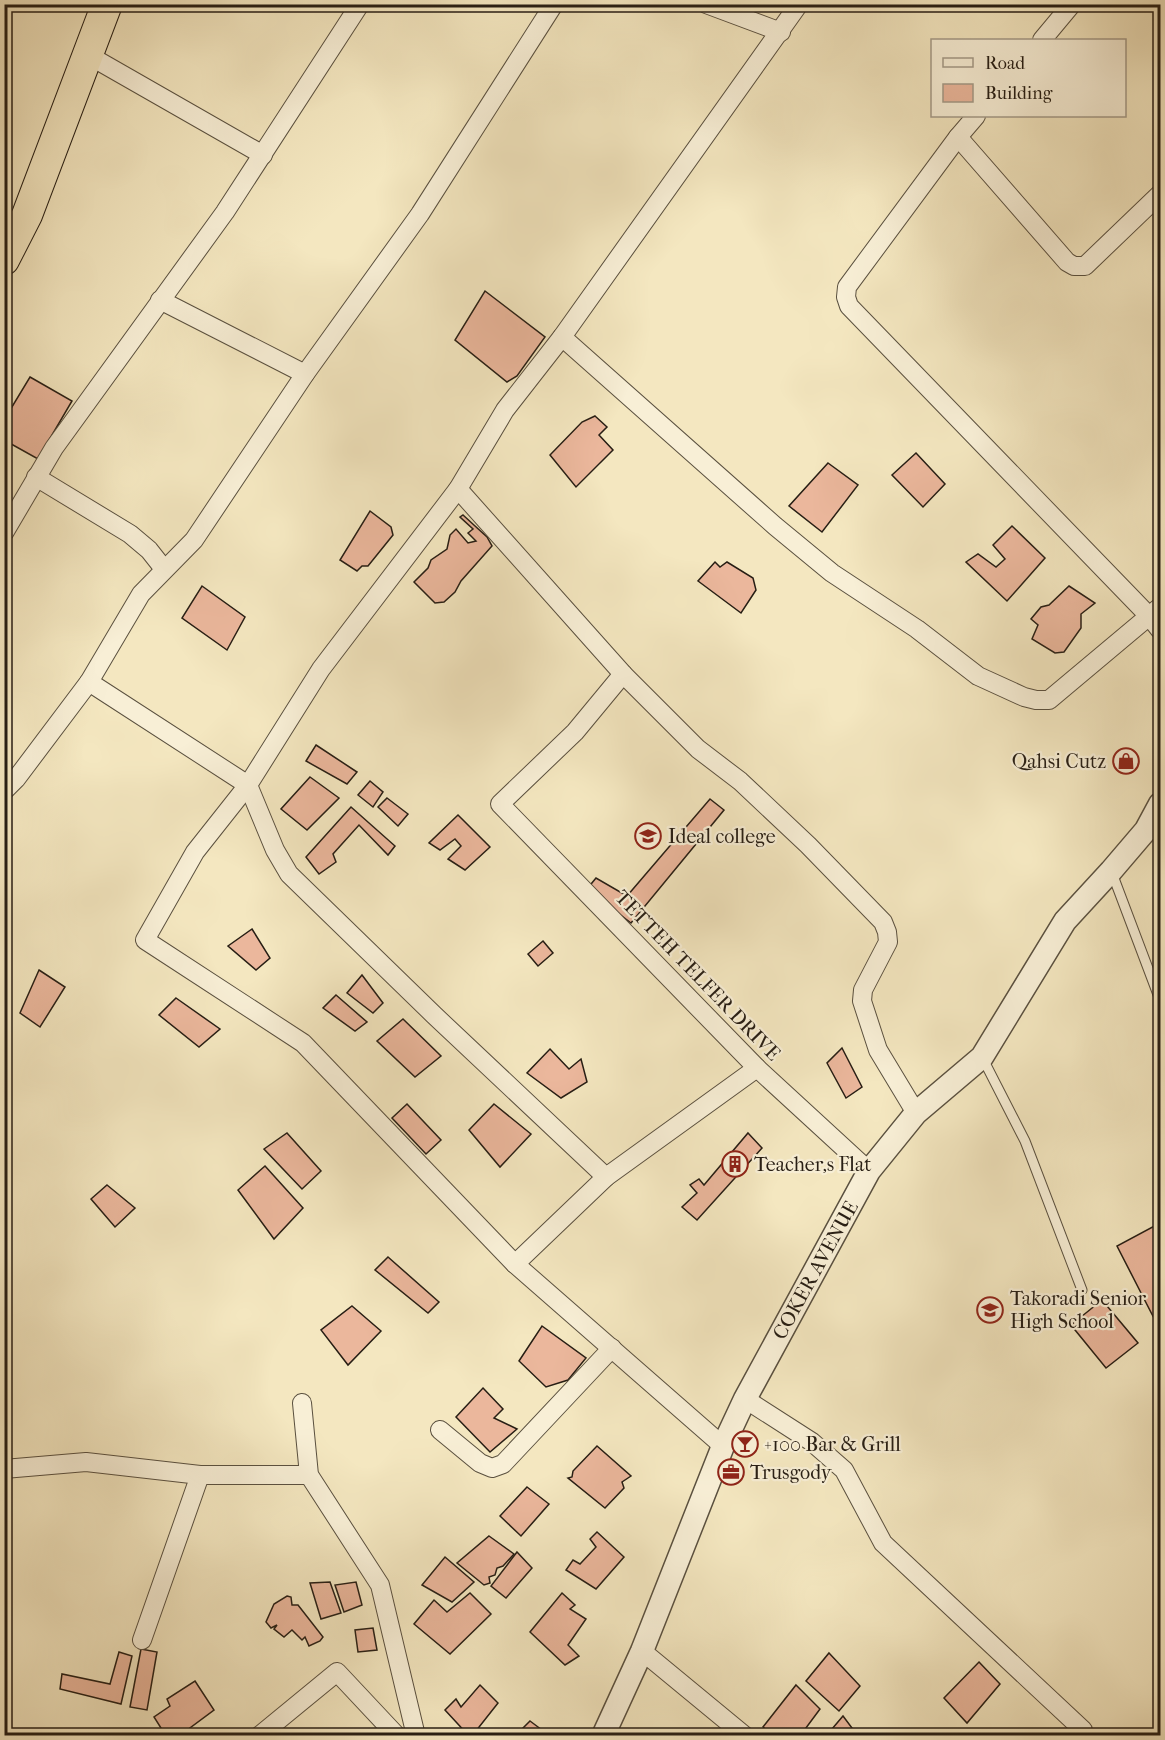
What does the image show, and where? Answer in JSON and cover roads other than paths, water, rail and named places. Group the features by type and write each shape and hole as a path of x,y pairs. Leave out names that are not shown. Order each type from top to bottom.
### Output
{"highway":[{"path":"4,260 27,216 107,4"}],"street":[{"path":"4,533 54,448 264,155 360,4"},
{"path":"4,791 16,779 89,682 132,606 164,569 194,540 305,374 420,214 554,4"},
{"path":"706,4 781,32"},
{"path":"723,1446 515,1264 303,1043 146,940 195,852 248,786 321,669 458,489 505,410 562,337 799,4"},
{"path":"1043,39 1072,4"},
{"path":"87,55 264,155"},
{"path":"975,117 958,136 847,287 846,297 849,306 1155,611 1161,630"},
{"path":"958,136 1067,262 1074,267 1085,266 1161,194"},
{"path":"160,300 305,374"},
{"path":"562,337 816,560 917,629 978,676 1024,697 1036,700 1049,699 1155,611"},
{"path":"36,477 130,534 149,550 164,569"},
{"path":"458,489 623,674 698,749 740,781 883,922 888,942 863,990 862,1000 878,1050 916,1113"},
{"name":"TETTEH TELFER DRIVE","path":"623,674 575,732 500,804 757,1068 869,1171"},
{"path":"89,682 248,786 275,849 289,874 606,1177"},
{"name":"COKER AVENUE","path":"603,1736 642,1651 723,1446 745,1399 869,1171 916,1113 982,1057 1065,921 1146,830 1161,804"},
{"path":"515,1264 606,1177 757,1068"},
{"path":"440,1430 480,1463 492,1468 503,1464 612,1348"},
{"path":"745,1399 812,1442 844,1470 883,1543 1083,1734"},
{"path":"302,1403 309,1475 380,1585 416,1736"},
{"path":"4,1469 86,1462 200,1475 309,1475"},
{"path":"142,1640 200,1475"},
{"path":"642,1651 745,1736"},
{"path":"259,1736 338,1672 398,1736"}],"lane":[{"path":"1111,871 1161,1000"},
{"path":"982,1057 1025,1141 1082,1290"}],"place":[{"name":"Qahsi Cutz","path":"1126,761"},
{"name":"Ideal college","path":"648,836"},
{"name":"Teacher,s Flat","path":"735,1164"},
{"name":"Takoradi Senior High School","path":"990,1310"},
{"name":"+100 Bar & Grill","path":"745,1444"},
{"name":"Trusgody","path":"731,1472"}]}
